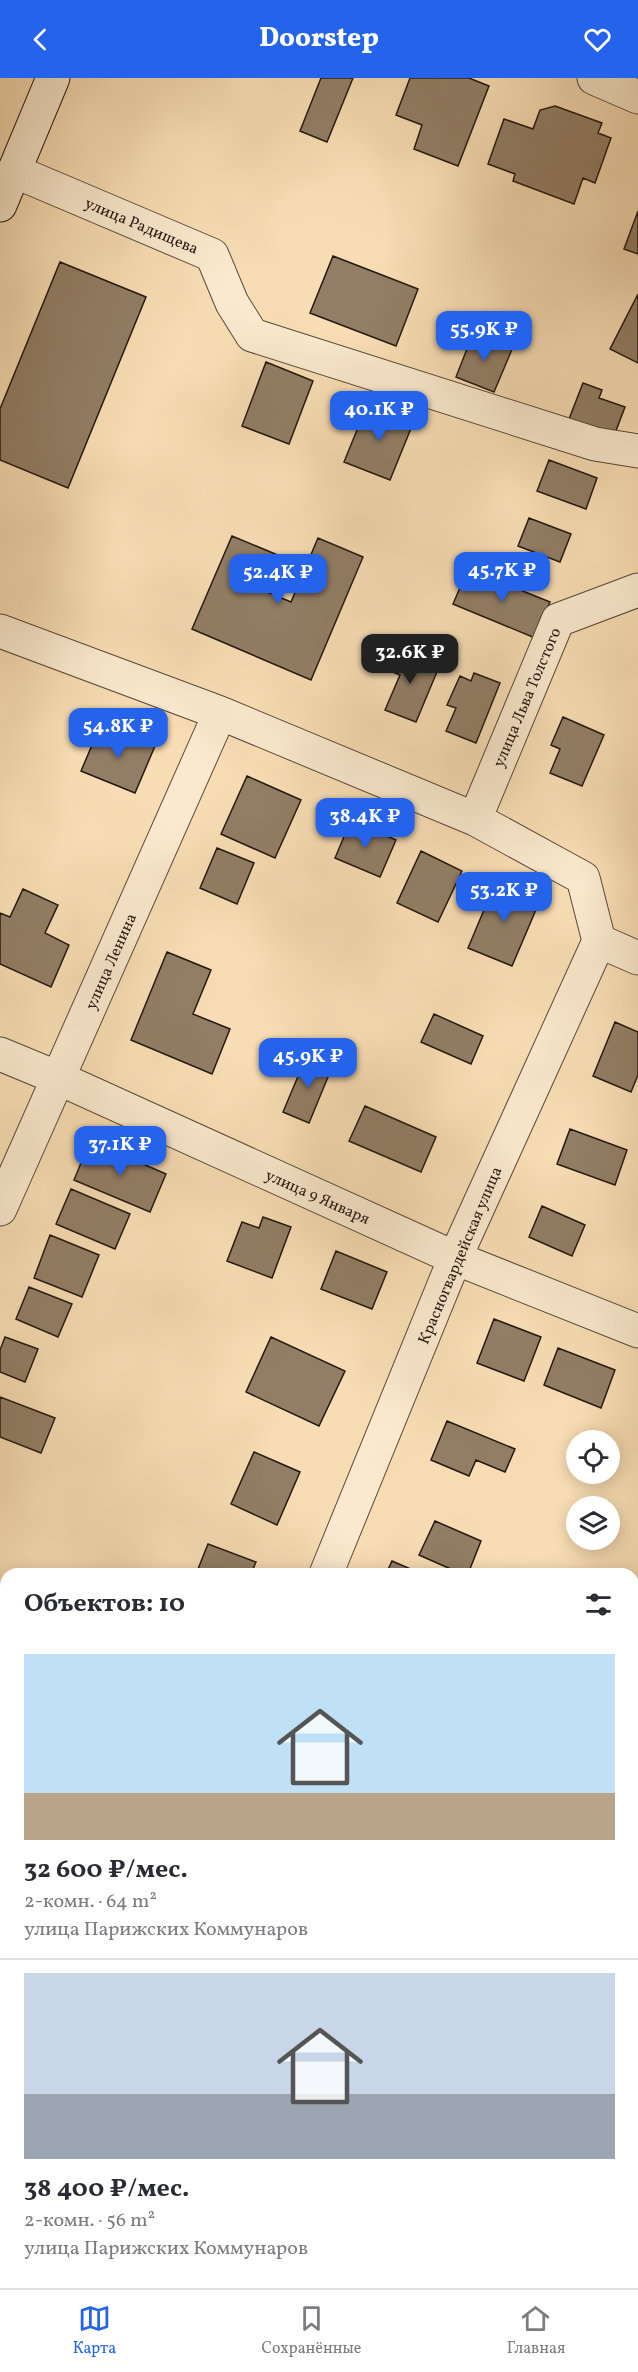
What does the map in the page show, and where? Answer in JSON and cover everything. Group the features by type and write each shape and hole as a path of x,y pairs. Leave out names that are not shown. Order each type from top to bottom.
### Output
{"street":[{"path":"0,205 53,78"},
{"path":"594,78 638,97"},
{"name":"улица Радищева","path":"14,171 212,255 232,303 252,335 595,444 638,451"},
{"name":"улица Льва Толстого","path":"475,819 558,620 638,590"},
{"path":"0,631 220,713 475,819 583,878 599,941 638,958"},
{"name":"улица Ленина","path":"0,1209 220,713"},
{"name":"Красногвардейская улица","path":"328,1568 455,1258 599,941"},
{"name":"улица 9 Января","path":"0,1054 58,1078 455,1258 638,1331"}],"building":[{"path":"321,78 353,78 327,142 300,131"},
{"path":"410,78 469,78 489,86 458,166 414,149 422,125 396,115"},
{"path":"555,106 602,123 598,133 611,138 595,183 583,178 574,204 513,181 515,174 488,164 504,119 533,129 540,110"},
{"path":"638,211 638,254 624,249"},
{"path":"333,256 418,289 396,346 310,313"},
{"path":"60,262 146,297 68,488 0,460 0,409"},
{"path":"638,294 638,363 610,349"},
{"path":"474,331 513,347 494,392 456,377"},
{"path":"266,362 313,381 289,444 242,426"},
{"path":"583,383 602,390 599,398 625,407 614,436 569,419"},
{"path":"368,403 414,421 390,480 344,462"},
{"path":"549,460 597,478 586,509 537,491"},
{"path":"529,518 571,534 560,562 518,546"},
{"path":"232,536 280,556 265,591 291,602 318,538 363,557 311,680 192,629"},
{"path":"468,569 550,602 535,638 453,604"},
{"path":"397,649 439,667 416,722 385,710 400,675 388,670"},
{"path":"474,673 500,683 476,743 446,731 456,708 447,705 460,676 471,681"},
{"path":"563,717 604,735 582,786 550,773 560,749 551,745"},
{"path":"101,724 155,746 135,793 81,771"},
{"path":"247,776 301,800 275,858 221,834"},
{"path":"351,820 396,840 380,877 335,858"},
{"path":"217,848 254,863 237,904 200,888"},
{"path":"421,851 462,871 438,922 397,903"},
{"path":"497,879 541,898 512,966 468,948"},
{"path":"23,889 58,905 45,933 69,945 51,987 0,964 0,913 10,917"},
{"path":"167,952 211,970 193,1014 230,1029 212,1074 131,1040"},
{"path":"434,1014 483,1036 471,1064 421,1042"},
{"path":"615,1022 638,1032 638,1075 631,1092 593,1076"},
{"path":"307,1055 333,1065 309,1123 283,1112"},
{"path":"365,1106 436,1137 421,1172 349,1141"},
{"path":"570,1129 627,1150 615,1185 557,1164"},
{"path":"90,1141 166,1174 150,1212 74,1180"},
{"path":"71,1189 130,1214 115,1249 56,1224"},
{"path":"542,1206 585,1225 572,1256 529,1237"},
{"path":"263,1217 291,1227 272,1278 227,1261 242,1222 259,1228"},
{"path":"50,1235 99,1255 82,1297 34,1278"},
{"path":"336,1251 387,1272 372,1309 321,1289"},
{"path":"29,1287 72,1304 58,1337 16,1319"},
{"path":"494,1319 541,1337 524,1381 477,1363"},
{"path":"5,1337 38,1349 25,1382 0,1372 0,1350"},
{"path":"271,1337 345,1371 319,1426 246,1392"},
{"path":"558,1348 615,1370 601,1408 544,1385"},
{"path":"0,1397 55,1418 41,1453 0,1437"},
{"path":"447,1421 515,1449 505,1472 476,1460 469,1476 431,1460"},
{"path":"254,1452 300,1472 277,1525 231,1504"},
{"path":"435,1521 481,1541 470,1568 448,1568 419,1555"},
{"path":"208,1544 256,1562 254,1568 198,1568"},
{"path":"392,1561 408,1568 389,1568"}]}
